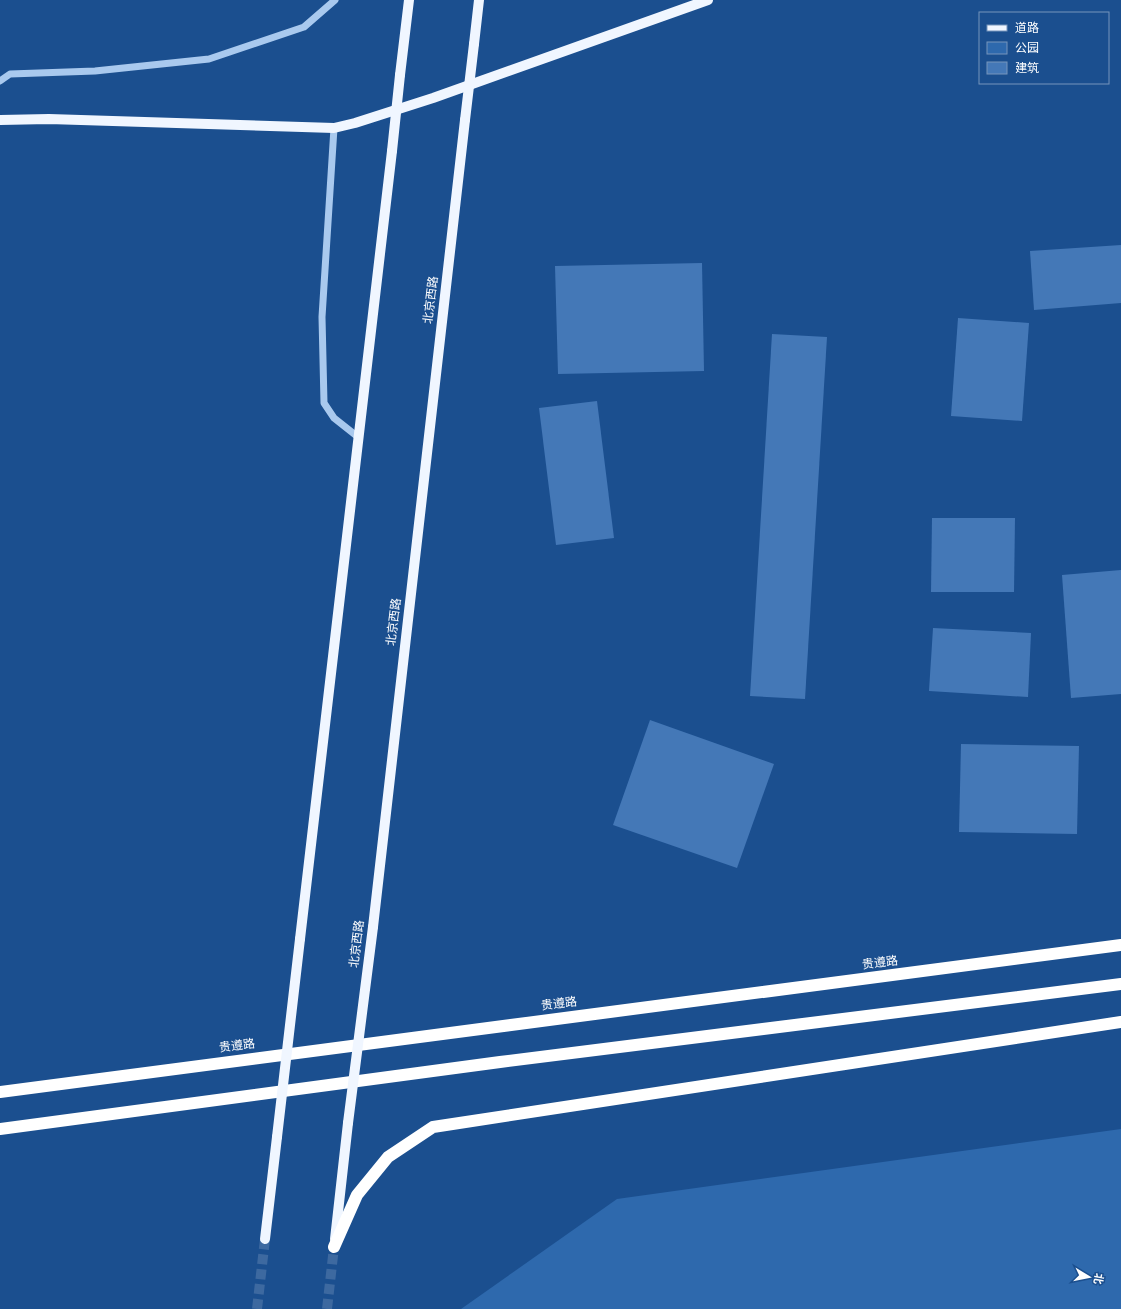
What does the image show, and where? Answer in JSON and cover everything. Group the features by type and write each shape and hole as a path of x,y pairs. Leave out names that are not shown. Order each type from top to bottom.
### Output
{"highway":[{"name":"贵遵路","path":"0,1092 1121,945"},
{"path":"0,1129 500,1062 1121,984"},
{"path":"334,1247 357,1195 388,1157 433,1127 1121,1022"}],"main road":[{"path":"265,1239 409,0"},
{"name":"北京西路","path":"334,1247 373,927 479,0"},
{"path":"0,120 334,128 355,123 433,98 708,0"}],"street":[{"path":"0,81 10,74 96,71 209,59 304,27 335,0"},
{"path":"334,128 322,317 324,403 334,418 358,437"}],"green space":[{"path":"1121,1129 1121,1309 461,1309 617,1199"}],"building":[{"path":"1121,245 1121,303 1034,310 1030,251"},
{"path":"702,263 704,371 558,374 555,266"},
{"path":"958,318 1029,323 1022,421 951,416"},
{"path":"772,334 827,337 805,699 750,696"},
{"path":"597,401 614,538 556,545 539,408"},
{"path":"932,518 1015,518 1014,592 931,592"},
{"path":"1121,570 1121,694 1071,698 1062,575"},
{"path":"933,628 1031,633 1028,697 929,691"},
{"path":"650,720 774,764 737,868 613,825"},
{"path":"961,744 1079,746 1077,834 959,832"}],"tunnel":[{"path":"257,1309 265,1239"},
{"path":"327,1309 334,1247"}]}
